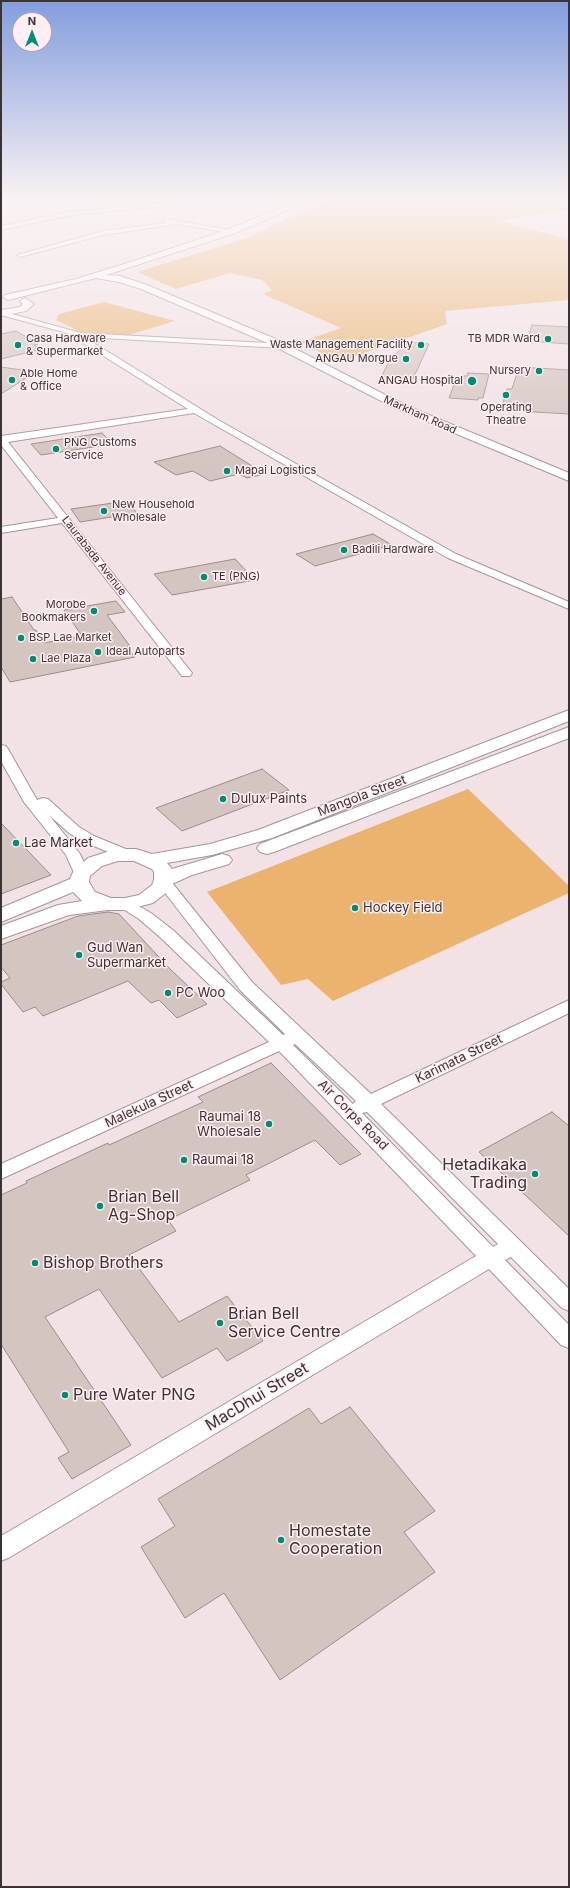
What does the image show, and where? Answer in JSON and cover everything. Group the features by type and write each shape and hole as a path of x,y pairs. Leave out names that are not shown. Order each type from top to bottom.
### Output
{"main road":[{"path":"4,298 68,284"},
{"path":"2,313 17,311 49,294 77,284"},
{"name":"Markham Road","path":"137,284 144,286"},
{"name":"Markham Road","path":"140,284 282,346 401,407 569,477"},
{"path":"4,298 23,300 28,305"},
{"name":"Mangola Street","path":"151,860 212,849 265,834 569,715"},
{"name":"Mangola Street","path":"164,881 196,867 252,853 287,841 569,732"},
{"path":"1,916 80,878 95,862 110,856 128,855 151,860 159,865 164,872 164,881 154,894 146,899 117,904 65,909 1,933"},
{"path":"80,878 82,890 88,896 117,904"}],"street":[{"path":"28,305 43,324"},
{"path":"2,313 68,331 97,336 282,346"},
{"path":"68,331 195,410 452,556 569,606"},
{"path":"2,439 195,410"},
{"name":"Laurabada Avenue","path":"2,439 186,673"},
{"path":"1,530 65,520"},
{"path":"1,749 31,802 73,854 80,878"},
{"path":"20,783 74,830 89,839 128,855"},
{"name":"Air Corps Road","path":"164,881 246,986 350,1112 490,1258 566,1330"},
{"name":"Air Corps Road","path":"117,904 145,916 289,1039 369,1103 569,1302"},
{"name":"Karimata Street","path":"350,1112 569,1006"},
{"name":"Malekula Street","path":"1,1172 289,1039"},
{"name":"MacDhui Street","path":"1,1549 490,1258 514,1246"}],"shaded area":[{"path":"165,284 193,284 176,289"},
{"path":"266,284 569,284 569,300 445,311 447,324 339,362 300,342 341,328 263,294 272,290"},
{"path":"104,302 175,321 129,335 81,332 56,320 59,314"},
{"path":"468,789 569,886 569,893 333,1001 308,979 281,985 207,892"}],"building":[{"path":"532,325 569,327 569,344 527,341"},
{"name":"Casa Hardware & Supermarket","path":"16,331 38,344 34,345 42,349 1,359 1,334"},
{"path":"407,342 429,344 412,381 380,379 393,354 396,354"},
{"name":"Able Home & Office","path":"1,367 30,371 25,374 31,375 1,394"},
{"path":"519,367 569,370 569,414 501,410 507,389 512,389"},
{"path":"468,373 489,374 483,398 478,398 478,400 449,398 456,380 459,380 461,376 467,376"},
{"name":"PNG Customs Service","path":"102,433 113,444 41,455 31,444"},
{"path":"220,446 265,474 247,478 239,474 210,481 193,471 176,475 154,462"},
{"name":"New Household Wholesale","path":"127,501 137,513 80,522 71,509"},
{"name":"Badili Hardware","path":"373,534 392,545 315,566 296,554"},
{"name":"TE (PNG)","path":"235,559 255,580 172,595 154,574"},
{"path":"12,597 44,643 82,636 64,610 116,601 125,612 107,615 130,646 127,647 135,657 10,682 1,667 1,599"},
{"name":"Dulux Paints","path":"262,769 289,790 182,831 156,808"},
{"path":"1,823 51,875 1,894"},
{"name":"Gud Wan Supermarket","path":"108,912 119,914 170,969 207,1004 177,1018 159,1000 151,1003 128,981 43,1016 35,1007 23,1012 1,984 1,982 10,978 1,967 1,945 78,916"},
{"path":"271,1063 361,1154 340,1165 315,1140 246,1175 250,1180 168,1220 176,1231 129,1255 179,1322 227,1296 263,1341 227,1361 217,1348 162,1378 99,1289 45,1317 131,1445 72,1479 58,1458 69,1452 1,1344 1,1195 27,1183 26,1181 108,1143 109,1145 203,1102 198,1097"},
{"name":"Hetadikaka Trading","path":"552,1112 569,1126 569,1236 479,1152"},
{"name":"Homestate Cooperation","path":"350,1407 435,1511 404,1532 435,1572 280,1680 224,1593 185,1618 141,1547 175,1526 158,1499 309,1408 321,1424"}],"place":[{"name":"TB MDR Ward","path":"548,339"},
{"name":"Casa Hardware & Supermarket","path":"18,345"},
{"name":"Waste Management Facility","path":"421,345"},
{"name":"ANGAU Morgue","path":"406,359"},
{"name":"Nursery","path":"539,371"},
{"name":"Able Home & Office","path":"12,380"},
{"name":"ANGAU Hospital","path":"472,381"},
{"name":"Operating Theatre","path":"506,395"},
{"name":"PNG Customs Service","path":"56,449"},
{"name":"Mapai Logistics","path":"227,471"},
{"name":"New Household Wholesale","path":"104,511"},
{"name":"Badili Hardware","path":"344,550"},
{"name":"TE (PNG)","path":"204,577"},
{"name":"Morobe Bookmakers","path":"94,611"},
{"name":"BSP Lae Market","path":"21,638"},
{"name":"Ideal Autoparts","path":"98,652"},
{"name":"Lae Plaza","path":"33,659"},
{"name":"Dulux Paints","path":"223,799"},
{"name":"Lae Market","path":"16,843"},
{"name":"Hockey Field","path":"355,908"},
{"name":"Gud Wan Supermarket","path":"79,955"},
{"name":"PC Woo","path":"168,993"},
{"name":"Raumai 18 Wholesale","path":"269,1124"},
{"name":"Raumai 18","path":"184,1160"},
{"name":"Hetadikaka Trading","path":"535,1174"},
{"name":"Brian Bell Ag-Shop","path":"100,1206"},
{"name":"Bishop Brothers","path":"35,1263"},
{"name":"Brian Bell Service Centre","path":"220,1323"},
{"name":"Pure Water PNG","path":"65,1395"},
{"name":"Homestate Cooperation","path":"281,1540"}]}
